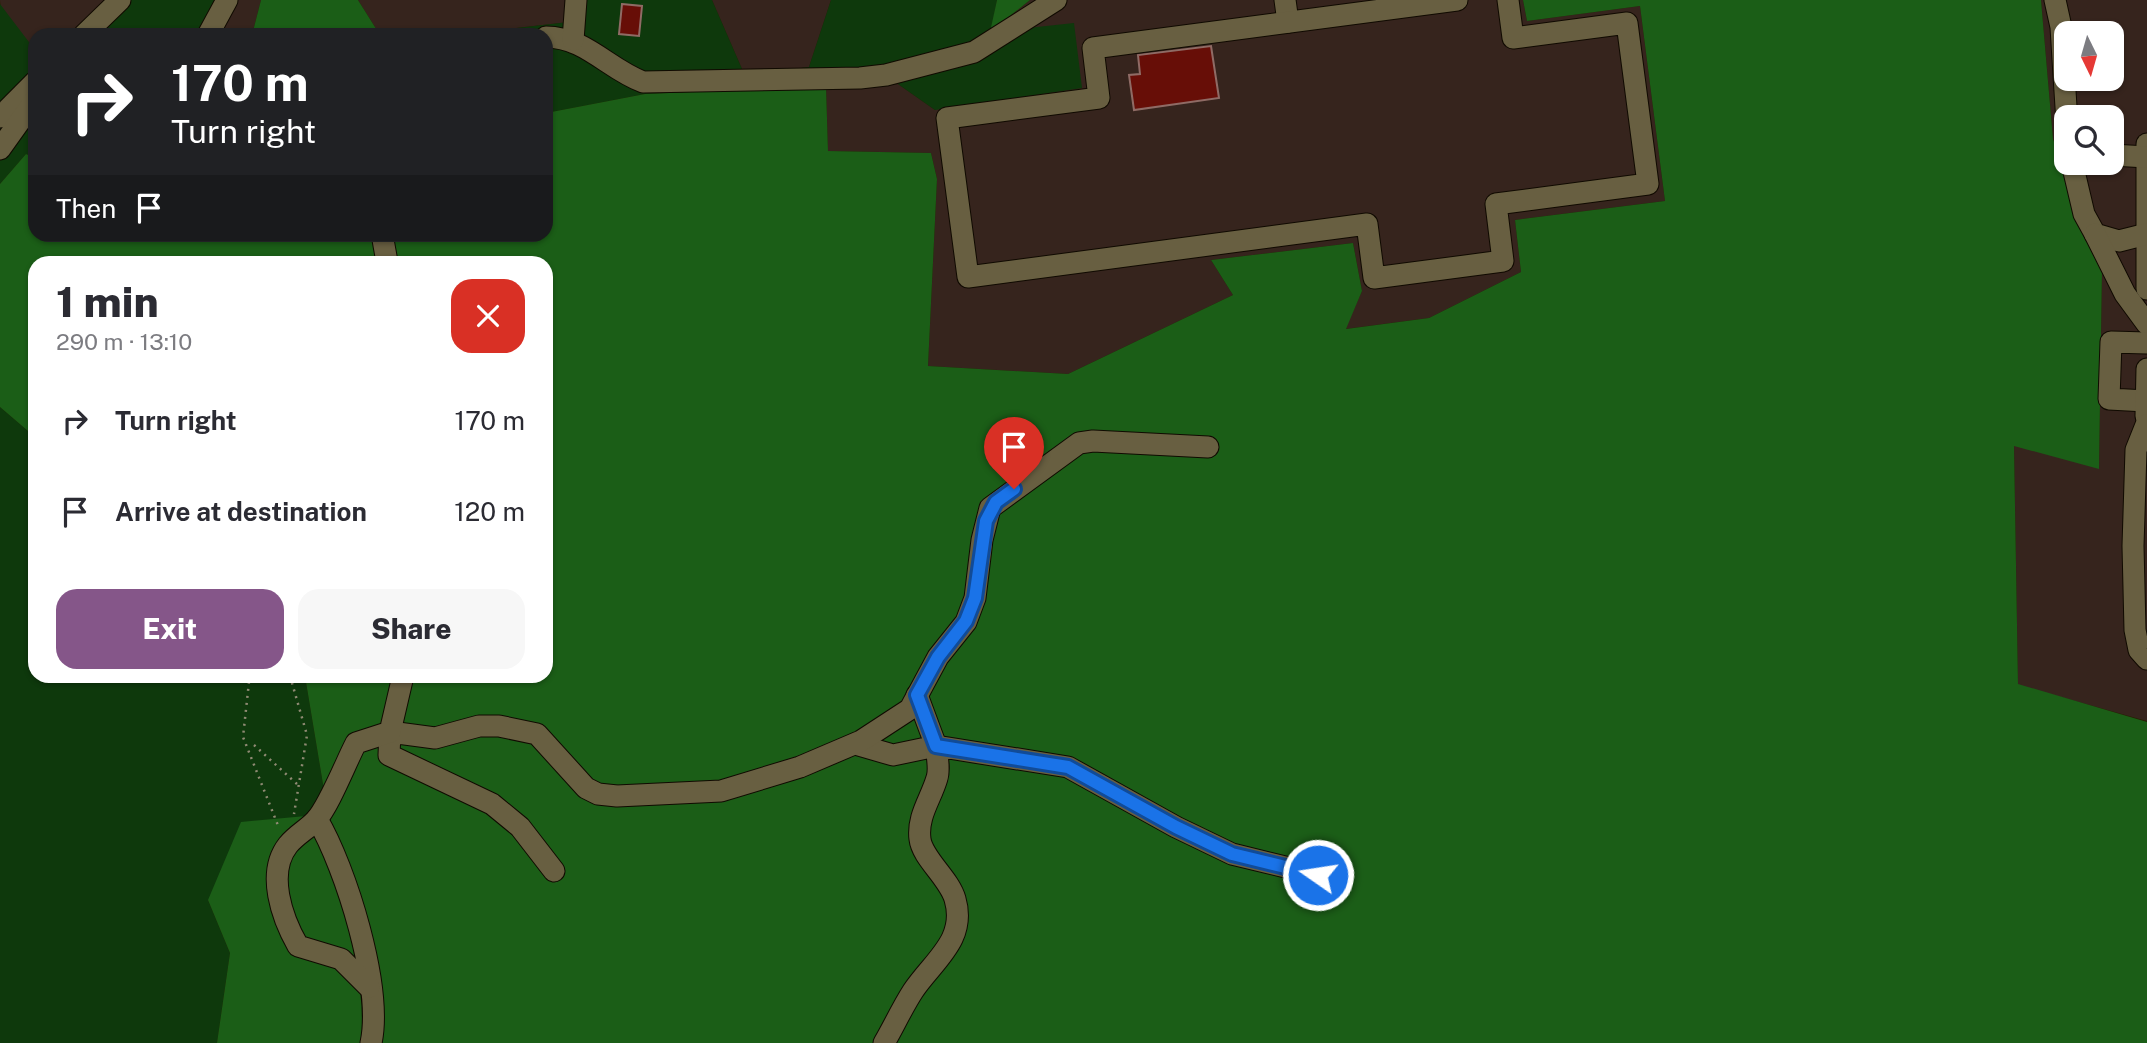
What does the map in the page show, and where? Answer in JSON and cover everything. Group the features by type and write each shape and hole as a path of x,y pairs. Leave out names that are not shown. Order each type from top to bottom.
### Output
{"street":[{"path":"91,28 120,0"},
{"path":"212,28 227,0"},
{"path":"573,40 576,0"},
{"path":"553,38 573,40 627,76 643,82 860,85 886,75 974,52 1056,0"},
{"path":"1285,0 1288,22"},
{"path":"1457,0 1093,48 1099,98 947,118 968,276 1367,224 1374,278 1503,261 1496,204 1648,184 1627,23 1513,38 1508,0"},
{"path":"2055,0 2062,27 2066,105"},
{"path":"0,117 28,89"},
{"path":"0,149 28,110"},
{"path":"2147,144 2147,289"},
{"path":"2124,156 2147,157"},
{"path":"2075,175 2084,214 2125,294 2147,324"},
{"path":"2095,234 2119,241 2147,234"},
{"path":"2146,401 2109,399 2111,342 2147,343"},
{"path":"2147,369 2146,428 2136,450 2133,546 2135,631 2139,650 2147,659"},
{"path":"369,987 341,959 298,946 286,926 278,894 279,869 286,847 310,824 356,743 390,732 435,738 479,726 499,726 537,734 586,788 598,794 617,796 721,791 800,767 855,744 910,709 938,657 966,621 975,598 986,521 996,502 1079,443 1208,447"},
{"path":"401,683 390,732 389,755 492,804 520,827 554,871"},
{"path":"884,1043 913,991 948,948 958,923 954,896 942,872 921,847 919,838 922,813 938,777 936,750 917,695"},
{"path":"855,744 893,755 936,750 1068,767 1176,827 1232,854 1318,875"},
{"path":"310,824 339,861 357,925 369,987 371,1040"}],"path":[{"path":"249,683 243,737 286,847"},
{"path":"292,683 307,735 292,811 310,824"},
{"path":"254,745 297,784"}],"shaded area":[{"path":"0,0 127,0 102,28 28,28 28,42 1,9"},
{"path":"224,0 261,0 254,28 213,28"},
{"path":"358,0 585,0 569,22 517,28 376,28"},
{"path":"712,0 831,0 809,67 745,76"},
{"path":"1030,0 1523,0 1527,21 1640,6 1665,201 1515,220 1521,272 1429,318 1345,329 1362,291 1353,243 1211,260 1233,295 1068,374 928,366 937,179 931,153 828,151 826,86 898,84 935,110 990,32"},
{"path":"2041,0 2147,0 2147,721 2018,685 2014,445 2099,468 2102,270 2066,175 2124,175 2124,105 2054,105 2054,142"}],"green space":[{"path":"127,0 224,0 213,28 102,28"},
{"path":"261,0 358,0 376,28 254,28"},
{"path":"585,0 712,0 745,76 809,67 831,0 997,0 991,32 1074,23 1082,88 935,110 898,84 645,94 553,112 553,28 517,28 569,22"},
{"path":"997,0 1030,0 990,32"},
{"path":"1523,0 2041,0 2054,142 2054,175 2066,175 2102,270 2099,469 2014,446 2018,684 2147,722 2147,1043 217,1043 230,953 208,900 241,822 328,814 306,683 553,683 553,256 28,256 28,431 0,407 0,184 26,154 28,242 553,242 553,112 645,94 826,86 828,151 931,153 937,179 928,366 1068,374 1233,295 1211,260 1353,243 1362,291 1346,329 1429,318 1521,272 1515,220 1665,201 1640,6 1527,21"},
{"path":"0,4 28,41 28,155 0,184"},
{"path":"0,407 28,431 28,683 306,683 328,814 208,900 230,953 217,1043 0,1043"}],"building":[{"path":"622,4 642,6 639,36 619,34"},
{"path":"1211,46 1219,98 1134,110 1129,75 1140,74 1138,55"}],"route":[{"path":"1014,489 990,508 982,540 975,598 966,621 938,657 917,695 936,746 1068,767 1176,827 1232,854 1318,875"}]}
